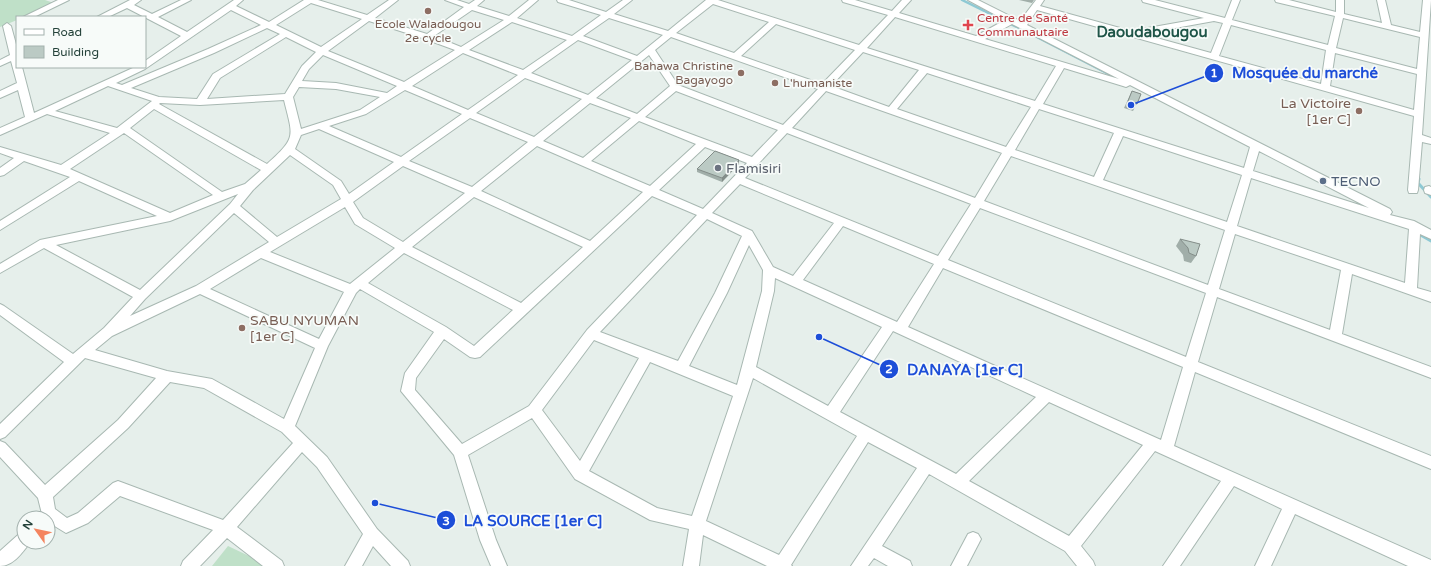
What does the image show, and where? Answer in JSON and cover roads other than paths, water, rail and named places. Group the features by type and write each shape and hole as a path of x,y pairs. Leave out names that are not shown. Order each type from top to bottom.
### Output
{"street":[{"path":"29,16 65,0"},
{"path":"103,16 137,0"},
{"path":"152,17 187,0"},
{"path":"146,64 239,0"},
{"path":"122,88 268,26 310,0 428,37 754,162"},
{"path":"2,429 78,357 108,332 141,296 234,207 250,187 289,150 297,133 288,97 305,68 322,51 394,0"},
{"path":"449,0 470,8 575,38 638,59"},
{"path":"428,37 480,0"},
{"path":"297,133 363,112 510,20 534,0"},
{"path":"561,0 669,34 1431,297"},
{"path":"108,332 200,289 348,200 628,0"},
{"path":"287,428 322,346 355,286 711,0 1415,227"},
{"path":"846,0 1157,93"},
{"path":"460,452 534,410 591,334 907,0"},
{"path":"972,0 1157,93 1431,235"},
{"path":"1146,0 1422,73"},
{"path":"1214,57 1236,0"},
{"path":"1279,0 1298,2 1340,15 1425,36"},
{"path":"1325,88 1331,49 1340,15 1340,0"},
{"path":"1381,0 1387,27"},
{"path":"1413,190 1422,73 1427,55 1424,1"},
{"path":"1022,25 1038,4 1130,34 1419,114"},
{"path":"128,5 187,36"},
{"path":"230,6 268,26 322,51 729,224 748,234 769,270 768,291 749,369 697,524 691,566"},
{"path":"1130,34 1216,18"},
{"path":"978,39 1012,20"},
{"path":"735,57 775,21"},
{"path":"0,63 16,56 4,28 16,22"},
{"path":"200,102 216,76 285,34"},
{"path":"650,50 675,87 978,203 1431,373"},
{"path":"831,414 942,262 1062,64"},
{"path":"18,68 30,118"},
{"path":"0,132 140,68"},
{"path":"891,111 925,69"},
{"path":"108,83 156,102 268,169"},
{"path":"296,84 336,86 389,96"},
{"path":"0,95 22,85"},
{"path":"584,162 675,87"},
{"path":"1420,93 1431,96"},
{"path":"62,169 121,130 156,102 200,102 288,97"},
{"path":"46,111 121,130 221,196"},
{"path":"321,126 473,192 591,246"},
{"path":"1098,182 1120,132"},
{"path":"1417,137 1431,141"},
{"path":"261,253 355,286 442,331 475,353 703,143"},
{"path":"1071,546 1160,446 1192,365 1256,144"},
{"path":"0,150 62,169 170,216"},
{"path":"289,150 337,184 348,200 359,221 402,247 522,309"},
{"path":"0,172 23,156"},
{"path":"0,226 79,176"},
{"path":"738,179 1431,463"},
{"path":"0,269 44,243 170,216 221,196 250,187"},
{"path":"234,207 277,243"},
{"path":"795,282 841,221"},
{"path":"1410,290 1415,227"},
{"path":"681,368 721,294 748,234"},
{"path":"44,243 141,296"},
{"path":"1336,337 1347,268"},
{"path":"769,270 1292,505 1417,564"},
{"path":"200,289 322,346"},
{"path":"0,309 78,357 207,383 287,428 322,462 372,534 402,566"},
{"path":"442,331 410,377 408,391 460,452 488,540 498,566"},
{"path":"591,334 681,368 741,393"},
{"path":"580,474 647,356"},
{"path":"749,369 866,434 958,482 1071,546 1087,566"},
{"path":"45,495 123,424 167,376"},
{"path":"958,482 1047,395"},
{"path":"534,410 580,474 656,515 697,524 783,566 866,434"},
{"path":"189,566 226,528 302,442"},
{"path":"0,447 45,495 46,510"},
{"path":"859,566 927,465"},
{"path":"1171,566 1231,478"},
{"path":"56,521 66,526 83,518 118,488 226,528 276,566"},
{"path":"1263,566 1292,505"},
{"path":"353,566 372,534"},
{"path":"958,566 973,539"},
{"path":"0,561 16,548"},
{"path":"871,548 904,566"}],"waterway":[{"path":"962,0 1021,29"},
{"path":"1029,33 1120,80"},
{"path":"1419,179 1418,183 1431,197"},
{"path":"1417,233 1431,241"}],"place":[{"name":"Ecole Waladougou 2e cycle","path":"428,11"},
{"name":"Centre de Santé Communautaire","path":"968,25"},
{"name":"Bahawa Christine Bagayogo","path":"741,73"},
{"name":"L'humaniste","path":"775,83"},
{"name":"Mosquée du marché","path":"1131,105"},
{"name":"La Victoire [1er C]","path":"1359,111"},
{"name":"Flamisiri","path":"718,168"},
{"name":"TECNO","path":"1323,181"},
{"name":"SABU NYUMAN [1er C]","path":"242,328"},
{"name":"DANAYA [1er C]","path":"819,337"},
{"name":"LA SOURCE [1er C]","path":"375,503"}],"district":[{"name":"Daoudabougou","path":"1152,32"}]}
